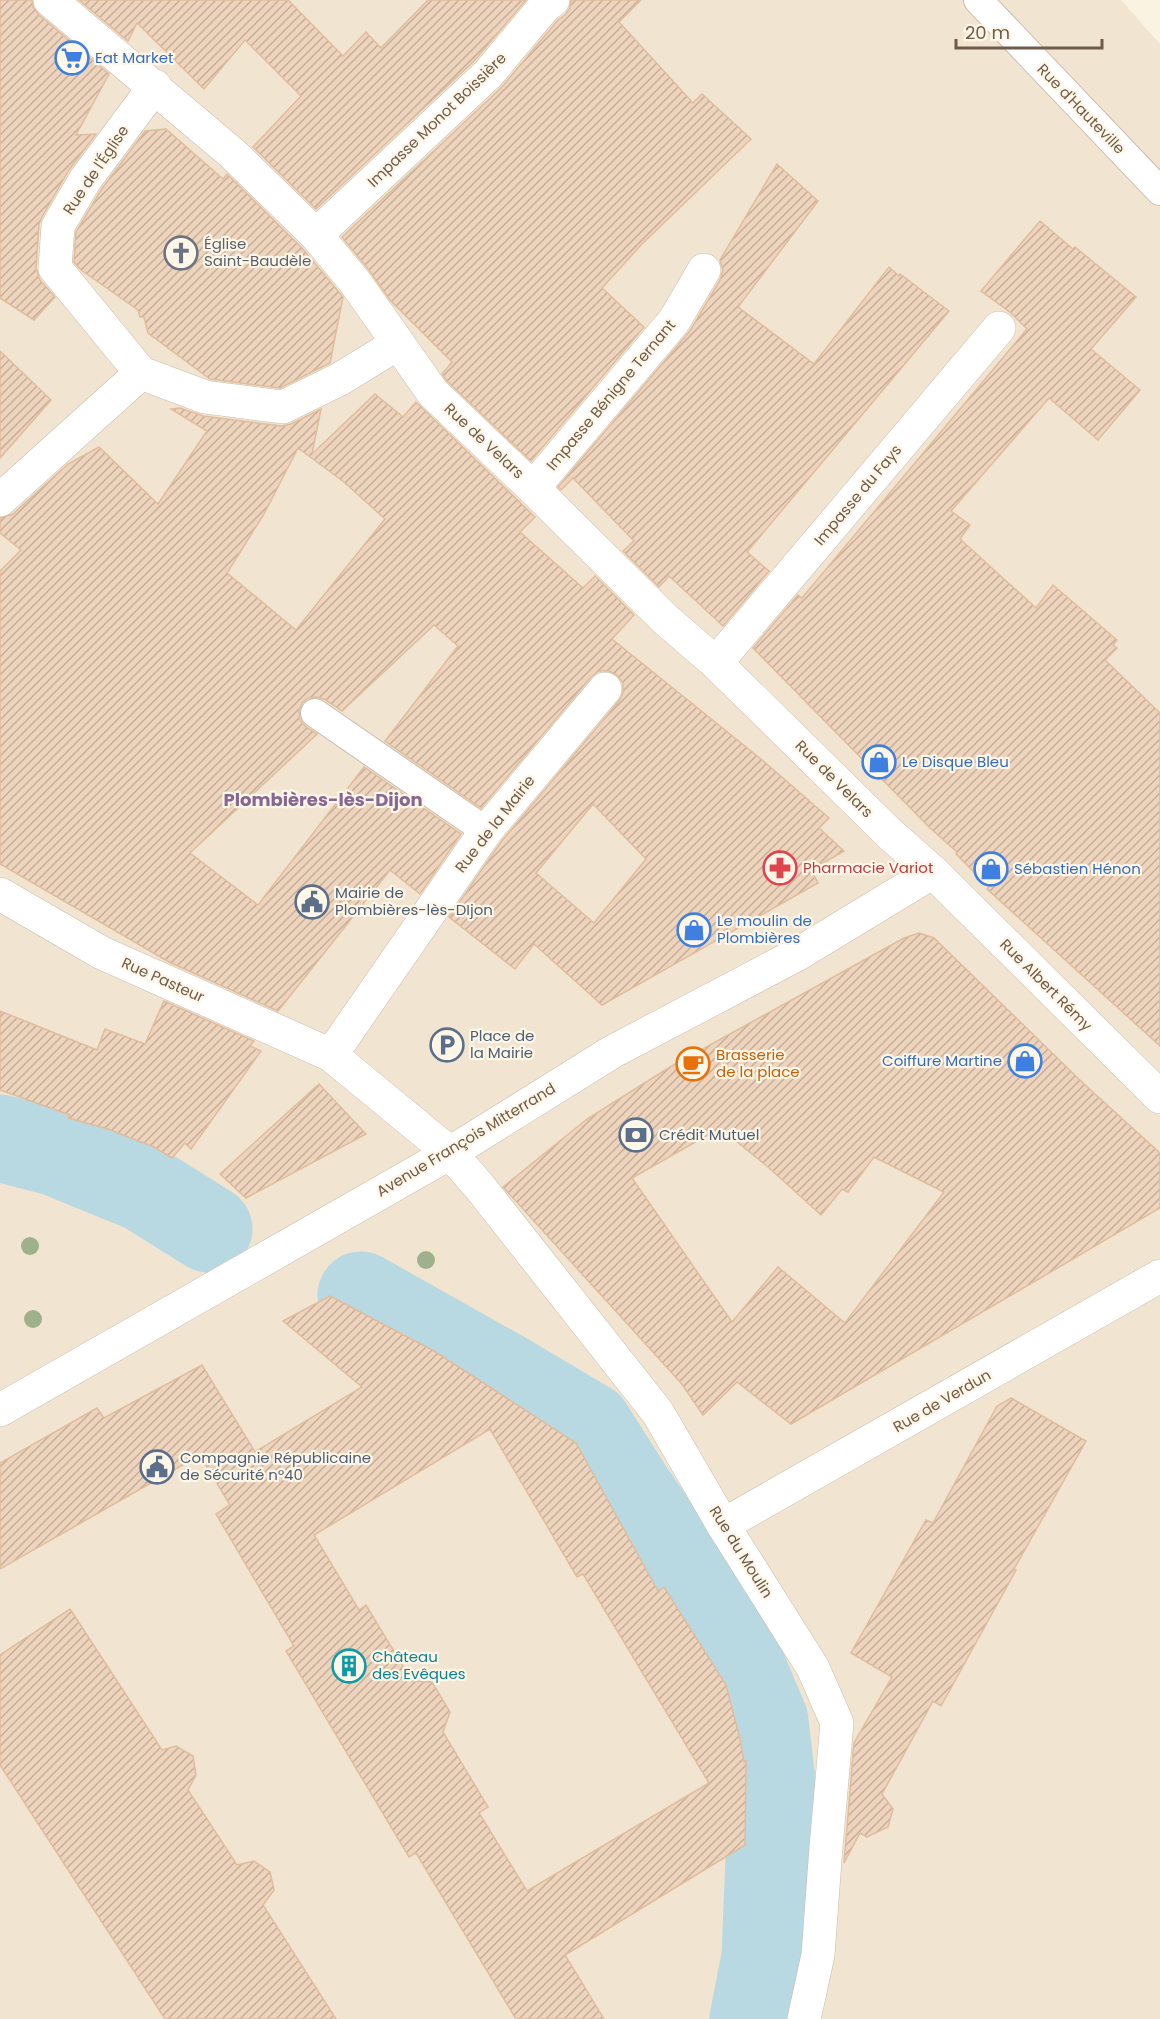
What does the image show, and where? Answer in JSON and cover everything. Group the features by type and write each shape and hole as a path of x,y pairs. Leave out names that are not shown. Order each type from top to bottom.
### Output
{"street":[{"name":"Rue de Velars","path":"50,0 233,154 316,235 355,282 433,393 665,619 716,663 891,835 933,872"},
{"name":"Impasse Monot Boissière","path":"316,235 488,74 545,6 553,0"},
{"name":"Rue de l'Église","path":"141,373 55,268 58,226 85,180 155,87"},
{"name":"Impasse Bénigne Ternant","path":"533,488 674,321 704,270"},
{"name":"Impasse du Fays","path":"716,663 999,328"},
{"path":"0,500 141,373 205,397 283,407 340,379 397,344"},
{"name":"Rue de la Mairie","path":"331,1055 486,831 605,689"},
{"name":"Rue Albert Rémy","path":"933,872 1160,1097"},
{"name":"Avenue François Mitterrand","path":"0,1410 450,1153 612,1052 798,954 933,872"},
{"name":"Rue Pasteur","path":"0,894 102,953 331,1055"},
{"path":"331,1055 450,1153"},
{"name":"Rue du Moulin","path":"450,1153 479,1186 658,1413 723,1525 813,1668 837,1723 818,1954 804,2019"},
{"name":"Rue de Verdun","path":"723,1525 1160,1276"}],"lane":[{"name":"Rue d'Hauteville","path":"978,0 1160,191"},
{"path":"315,713 486,831"}],"shaded area":[{"path":"0,0 1121,0 1160,44 1160,2019 0,2019"}],"building":[{"path":"0,0 32,0 33,7 38,14 109,74 76,135 96,134 69,170 39,224 36,268 40,280 55,297 34,320 0,298"},
{"path":"79,0 288,0 343,56 366,32 381,48 428,0 526,0 474,61 316,209 253,147 301,96 245,40 204,89 137,23 128,41"},
{"path":"571,0 641,0 619,22 693,103 702,94 751,139 642,244 602,288 644,327 531,461 447,381 442,374 452,362 390,300 342,237 501,88 558,20 565,15 570,8"},
{"name":"Église Saint-Baudèle","path":"166,129 223,179 227,174 302,248 343,297 330,363 280,388 210,379 148,333 144,317 140,317 138,310 81,270 74,262 76,232 101,190 145,131"},
{"path":"777,164 818,201 738,307 814,364 889,267 949,311 747,552 769,571 723,626 669,576 659,587 623,551 634,541 573,478 561,490 558,487 690,331 720,280 723,270 720,260"},
{"path":"1040,221 1136,297 1091,349 1140,390 1098,440 1049,398 951,511 970,525 960,539 1036,608 1053,585 1117,640 1113,645 1117,648 1105,660 1160,713 1160,1046 987,889 989,887 956,854 957,852 930,828 753,648 798,595 802,598 1027,329 1011,313 981,291"},
{"path":"0,351 51,400 0,458"},
{"path":"375,394 403,417 416,402 535,517 520,532 583,588 595,576 634,615 612,639 761,759 829,818 819,828 844,851 811,870 818,883 602,1005 534,944 515,969 449,917 501,842 619,701 623,693 623,683 617,675 609,671 599,671 591,677 481,808 385,741 458,646 434,625 342,711 317,697 308,698 302,703 299,711 300,720 317,734 190,853 258,905 364,767 461,834 420,894 390,870 278,1011 169,962 0,864 0,571 21,550 0,533 0,518 13,514 68,464 99,447 158,504 207,431 171,409 180,408 203,416 281,426 291,424 321,409 312,454","holes":["298,448 344,482 385,519 296,630 227,573 264,514","593,804 646,859 594,923 536,873"]},
{"path":"919,933 934,938 1084,1084 1160,1153 1160,1208 791,1424 737,1382 703,1415 681,1383 503,1187 587,1119 670,1067 904,938","holes":["720,1128 821,1215 842,1189 848,1192 874,1157 944,1192 845,1323 778,1267 732,1322 632,1178"]},
{"path":"164,1001 254,1041 250,1046 261,1051 191,1149 185,1143 172,1158 154,1147 108,1129 68,1118 70,1115 0,1090 0,1011 97,1050 105,1029 145,1044"},
{"path":"319,1084 366,1134 246,1198 220,1174"},
{"name":"Château des Evêques","path":"330,1296 434,1351 576,1443 658,1591 664,1587 726,1685 744,1762 746,1761 745,1845 565,1955 604,2019 516,2019 416,1853 409,1857 286,1651 294,1646 216,1514 230,1505 200,1455 0,1569 0,1463 97,1408 104,1418 202,1365 255,1452 362,1387 283,1321","holes":["490,1429 577,1577 583,1574 709,1783 527,1891 479,1813 488,1807 443,1732 450,1712 432,1682 412,1681 366,1605 359,1610 314,1535"]},
{"path":"1011,1398 1086,1441 941,1706 933,1701 882,1794 893,1809 888,1827 867,1837 860,1833 844,1863 854,1743 892,1677 851,1653 926,1520 933,1523 997,1406"},
{"path":"70,1609 162,1750 176,1746 193,1756 196,1775 188,1790 237,1865 254,1861 270,1872 274,1890 263,1905 336,2019 165,2019 0,1765 0,1655"}],"waterway":[{"path":"0,1138 57,1153 145,1189 209,1229"},
{"path":"361,1295 589,1426 631,1492 727,1631 765,1721 772,1782 765,1957 753,2019"}],"place":[{"name":"Eat Market","path":"72,58"},
{"name":"Église Saint-Baudèle","path":"181,253"},
{"name":"Le Disque Bleu","path":"879,762"},
{"name":"Pharmacie Variot","path":"780,868"},
{"name":"Sébastien Hénon","path":"991,869"},
{"name":"Mairie de Plombières-lès-DIjon","path":"312,902"},
{"name":"Le moulin de Plombières","path":"694,930"},
{"name":"Place de la Mairie","path":"447,1045"},
{"name":"Coiffure Martine","path":"1025,1061"},
{"name":"Brasserie de la place","path":"693,1064"},
{"name":"Crédit Mutuel","path":"636,1135"},
{"name":"Compagnie Républicaine de Sécurité n°40","path":"157,1467"},
{"name":"Château des Evêques","path":"349,1666"}],"district":[{"name":"Plombières-lès-Dijon","path":"323,800"}]}
